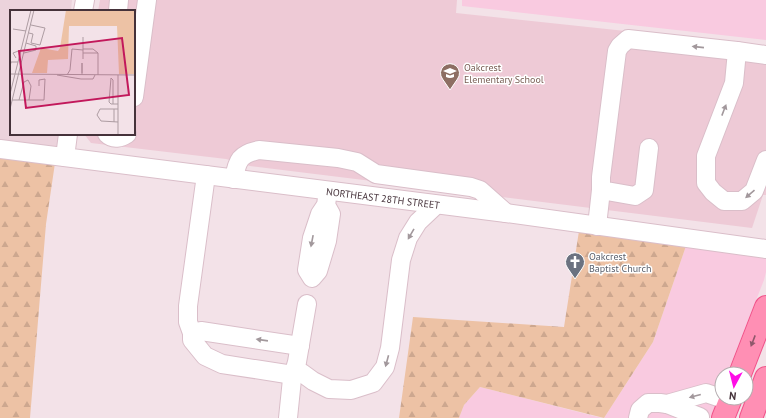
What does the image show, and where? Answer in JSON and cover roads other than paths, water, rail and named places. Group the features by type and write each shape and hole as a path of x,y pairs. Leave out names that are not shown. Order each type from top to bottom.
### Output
{"main road":[{"path":"743,366 766,307"},
{"path":"750,418 766,378"}],"street":[{"path":"83,10 85,0"},
{"path":"118,10 119,0"},
{"path":"135,90 147,0"},
{"path":"597,226 601,178 617,52 620,46 628,40 766,55"},
{"path":"737,51 734,83 706,156 706,183 713,192 724,201 742,201 754,191 766,160"},
{"path":"65,157 68,135"},
{"path":"108,135 110,137 121,138 126,135"},
{"path":"601,190 635,196 644,190 649,148"},
{"name":"NORTHEAST 28TH STREET","path":"0,149 234,179 327,198 436,204 766,249"},
{"path":"234,179 237,164 242,156 259,150 338,158 357,162 376,174 471,187 480,190 506,214"},
{"path":"206,175 188,306 188,322 192,333 192,340 206,356 222,364 302,373 313,381 329,389 351,390 373,382 385,367 390,348 401,260 408,238 418,222 436,204"},
{"path":"288,418 294,372 309,292 308,270 312,238 327,198"},
{"path":"192,333 201,331 300,346"},
{"path":"667,404 706,393 714,398"},
{"path":"638,418 640,410 648,403 667,404 700,417"}],"place":[{"name":"Oakcrest Elementary School","path":"450,90"},
{"name":"Oakcrest Baptist Church","path":"575,279"}]}
